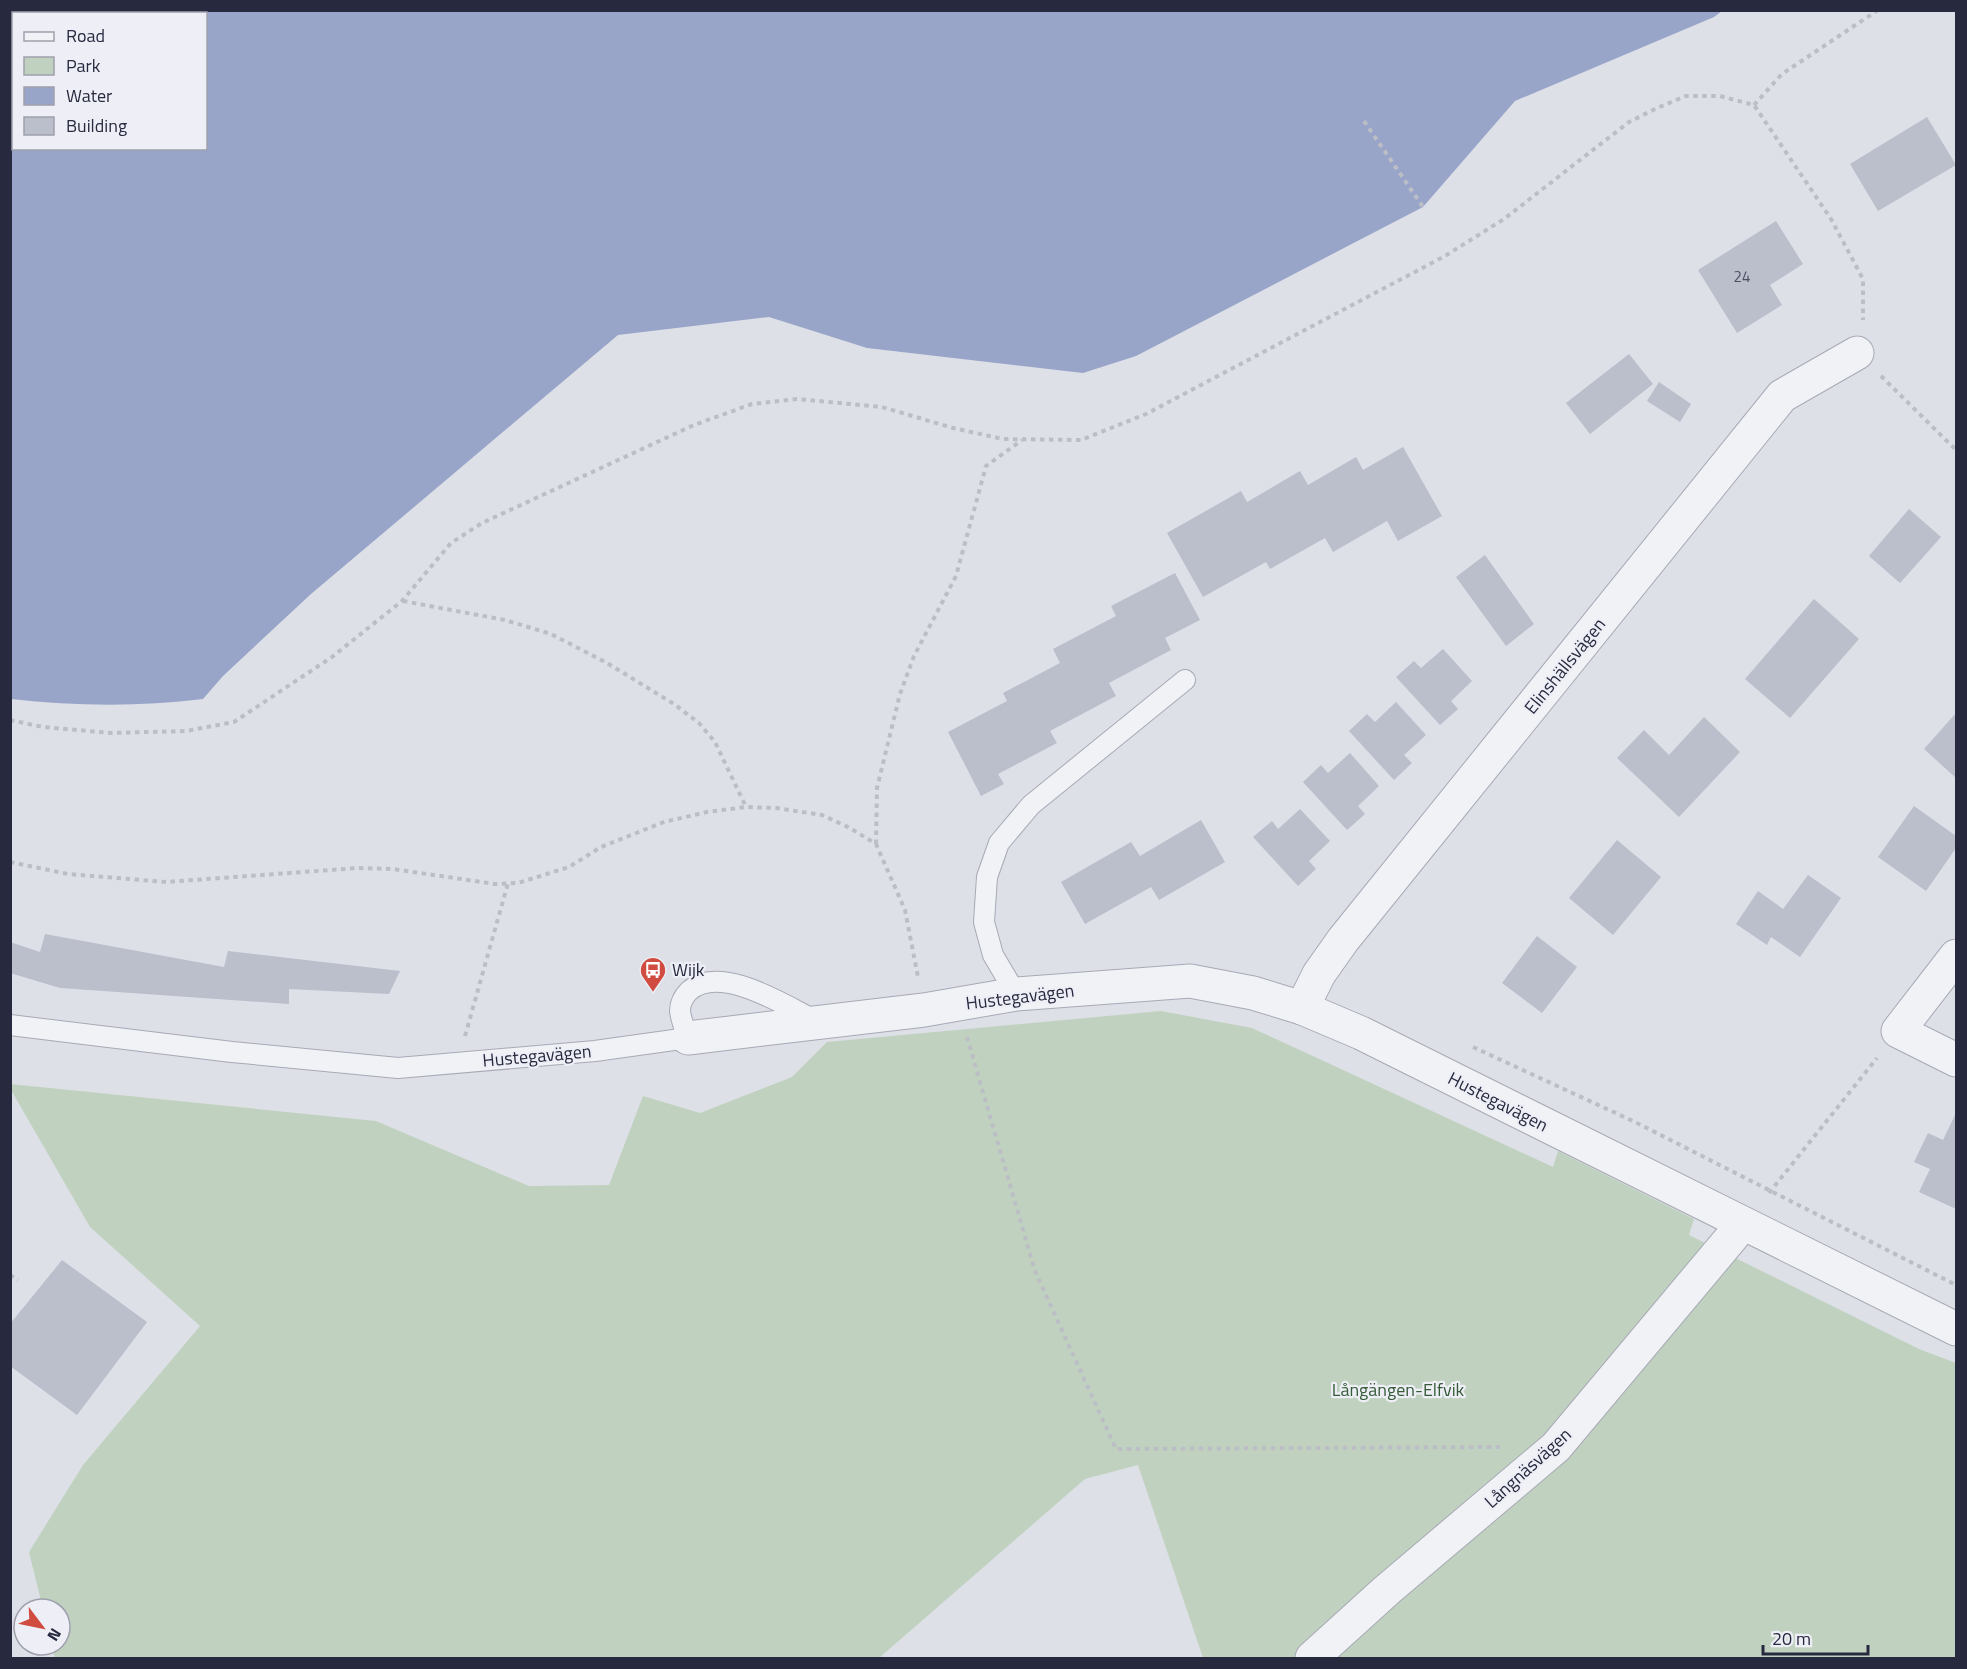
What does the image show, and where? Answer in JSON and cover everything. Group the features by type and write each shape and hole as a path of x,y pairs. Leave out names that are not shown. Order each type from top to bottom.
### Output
{"street":[{"name":"Elinshällsvägen","path":"1302,1008 1319,974 1343,940 1782,396 1857,353"},
{"path":"1956,956 1898,1032 1956,1060"},
{"name":"Hustegavägen","path":"688,1038 924,1010 1016,994 1190,981 1253,993 1302,1008 1361,1033 1956,1329"},
{"name":"Långnäsvägen","path":"1312,1659 1387,1590 1556,1447 1743,1225"}],"lane":[{"path":"1016,994 993,955 984,922 987,878 999,843 1031,805 1185,680"},
{"path":"688,1038 680,1012 683,997 695,986 711,981 734,983 820,1023"},
{"name":"Hustegavägen","path":"10,1025 232,1052 398,1068 595,1051 688,1038"}],"path":[{"path":"1754,105 1782,74 1878,10"},
{"path":"10,720 43,727 111,733 186,731 234,722 332,657 402,601 451,543 482,523 683,430 752,404 796,399 882,407 953,428 1003,439 1081,440 1146,414 1445,256 1504,219 1629,122 1686,96 1720,96 1754,105 1831,219 1863,279 1864,314 1857,353 1956,450"},
{"path":"1364,121 1423,207"},
{"path":"924,1010 905,910 876,844 877,788 900,694 914,656 956,576 986,466 1023,440"},
{"path":"402,601 505,620 551,634 607,663 674,704 699,723 715,742 746,807"},
{"path":"10,862 68,874 166,882 358,868 393,869 485,883 518,883 569,867 601,848 664,822 707,812 746,807 776,808 822,815 876,844"},
{"path":"457,1063 508,883"},
{"path":"957,1005 1035,1271 1116,1449 1556,1447"},
{"path":"1770,1191 1898,1032"},
{"path":"1464,1042 1635,1122 1956,1285"},
{"path":"10,1275 18,1280"}],"green space":[{"name":"Långängen-Elfvik","path":"1161,1011 1252,1028 1553,1167 1558,1151 1694,1219 1689,1235 1919,1349 1956,1363 1956,1658 1203,1658 1138,1465 1085,1479 879,1658 55,1658 72,1657 72,1597 40,1597 29,1552 83,1465 200,1326 90,1227 11,1090 10,1084 376,1121 529,1186 609,1185 643,1096 700,1113 792,1077 827,1042"}],"water":[{"path":"11,10 1722,10 1714,17 1515,101 1423,207 1136,356 1083,373 867,348 769,317 618,335 311,594 223,676 203,699 107,705 11,699"}],"building":[{"path":"1927,117 1956,165 1878,211 1850,164"},
{"path":"1776,221 1803,264 1770,285 1782,305 1737,333 1698,270"},
{"path":"1629,354 1653,384 1590,434 1566,403"},
{"path":"1659,382 1691,404 1680,422 1647,401"},
{"path":"1403,447 1442,516 1398,541 1387,521 1333,552 1325,538 1270,569 1266,562 1203,597 1167,533 1241,491 1247,502 1300,471 1308,485 1356,457 1363,470"},
{"path":"1909,509 1941,537 1900,583 1869,556"},
{"path":"1485,555 1534,624 1506,646 1456,577"},
{"path":"1175,573 1200,620 1165,638 1171,650 1109,683 1116,696 1050,731 1057,743 998,774 1004,784 981,796 948,732 1007,701 1003,693 1060,663 1053,649 1116,616 1111,606"},
{"path":"1814,599 1859,639 1790,718 1745,679"},
{"path":"1443,649 1472,681 1451,701 1458,709 1440,725 1396,677 1414,661 1421,668"},
{"path":"1396,702 1426,735 1404,755 1412,763 1394,780 1349,731 1367,714 1375,722"},
{"path":"1956,713 1956,778 1924,749"},
{"path":"1704,717 1740,752 1679,817 1617,758 1644,730 1669,755"},
{"path":"1350,753 1379,786 1358,806 1365,814 1347,830 1303,782 1321,765 1328,773"},
{"path":"1914,806 1956,836 1956,848 1926,891 1878,857"},
{"path":"1300,809 1330,841 1309,861 1316,869 1298,886 1253,837 1272,821 1278,829"},
{"path":"1201,820 1225,862 1159,900 1151,887 1085,924 1061,882 1131,842 1140,856"},
{"path":"1617,840 1661,877 1613,935 1569,898"},
{"path":"1808,875 1841,898 1800,957 1771,937 1767,945 1736,924 1758,891 1783,909"},
{"path":"45,934 224,967 228,951 400,971 389,994 289,989 289,1004 60,988 10,973 10,942 40,952"},
{"path":"1537,936 1577,967 1542,1013 1502,983"},
{"path":"1955,1115 1956,1209 1919,1192 1930,1169 1914,1162 1928,1133 1943,1140"},
{"path":"62,1260 147,1322 77,1415 10,1366 10,1324"}],"place":[{"name":"Wijk","path":"653,993"}]}
